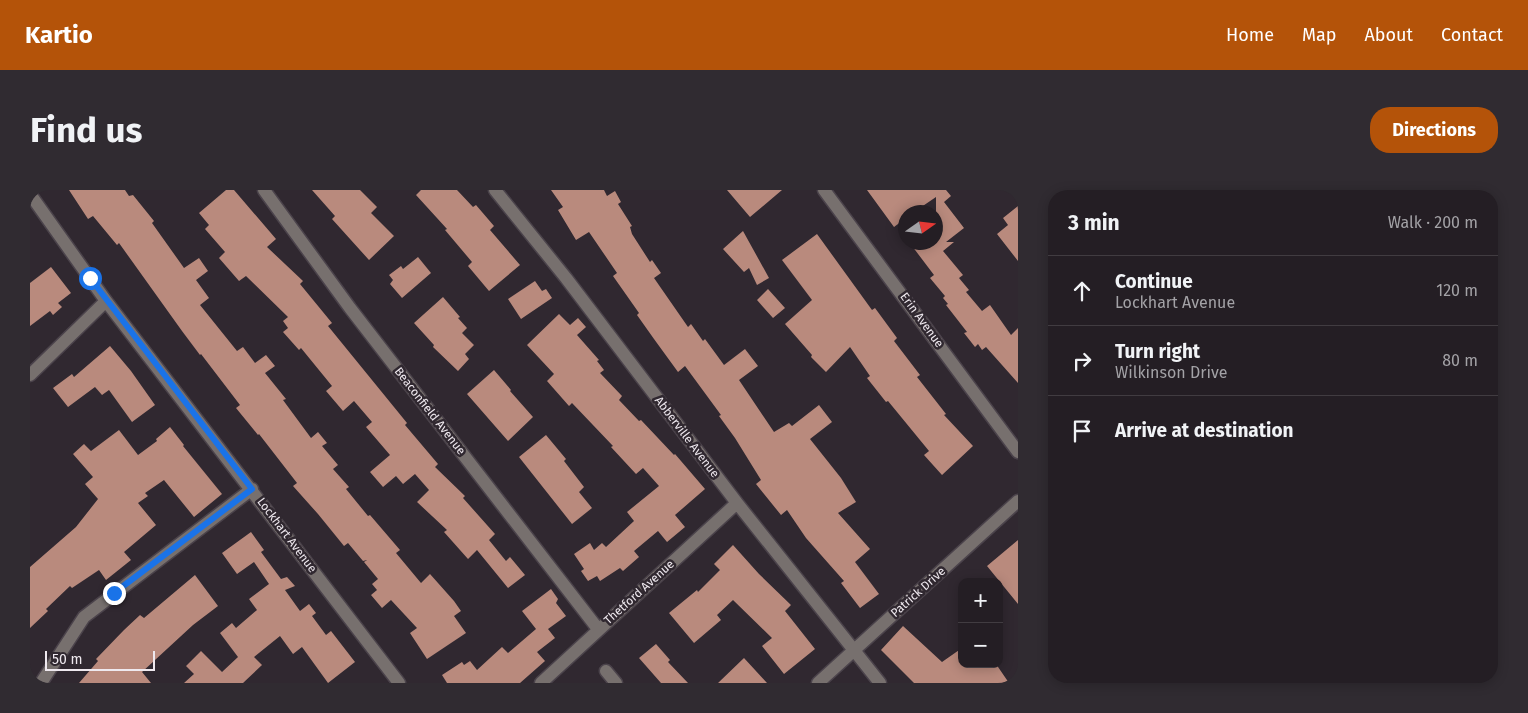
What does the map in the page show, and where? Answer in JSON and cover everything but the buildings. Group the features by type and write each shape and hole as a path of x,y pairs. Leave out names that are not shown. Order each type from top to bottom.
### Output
{"street":[{"name":"Beaconfield Avenue","path":"264,190 350,308 598,629"},
{"name":"Abberville Avenue","path":"495,190 566,278 737,503 880,683"},
{"name":"Erin Avenue","path":"824,190 1018,452"},
{"name":"Lockhart Avenue","path":"30,194 106,301 400,683"},
{"path":"30,375 106,301"},
{"path":"42,683 84,617 252,489"},
{"name":"Patrick Drive","path":"818,683 1018,501"},
{"name":"Thetford Avenue","path":"541,683 737,503"},
{"path":"606,671 616,683"}],"route":[{"path":"90,278 252,489 114,593"}]}
